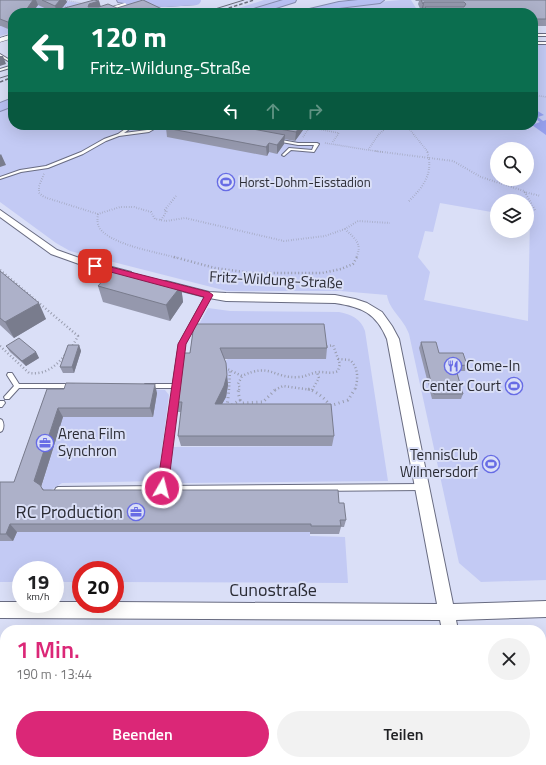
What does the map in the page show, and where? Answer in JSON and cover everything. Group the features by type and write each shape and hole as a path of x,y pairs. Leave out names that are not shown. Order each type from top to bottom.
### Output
{"highway":[{"path":"126,0 165,2 196,0"},
{"path":"266,8 292,0"},
{"path":"300,8 320,0"},
{"path":"300,8 380,0"}],"street":[{"path":"112,8 142,0"},
{"path":"0,213 54,252 82,262 135,276"},
{"name":"Fritz-Wildung-Straße","path":"158,282 209,295 226,297 335,299 362,304 379,314 388,326 393,339 449,625"},
{"name":"Cunostraße","path":"0,610 447,610 466,612 546,609"}],"lane":[{"path":"0,178 20,171 46,167 82,153 126,130"},
{"path":"118,135 150,130"},
{"path":"268,139 298,144 317,144 313,151 290,149 284,155"},
{"path":"162,488 182,344 209,295"},
{"path":"10,375 17,386"},
{"path":"7,397 17,386 80,386"},
{"path":"140,386 176,386"},
{"path":"0,422 0,429"},
{"path":"58,490 162,488 422,488"}],"path":[{"path":"65,0 86,4"},
{"path":"59,6 76,8"},
{"path":"323,130 338,133 332,143"},
{"path":"368,150 379,134 384,130"},
{"path":"410,130 428,152 429,172 423,187 410,201"},
{"path":"317,144 332,143 368,150 453,161 481,177 541,196"},
{"path":"46,167 39,186 40,193 52,200 98,214 120,207 134,207 151,212 155,219 166,221 185,218 284,241 325,236 345,229 358,221 390,223"},
{"path":"161,220 167,212 164,211 176,196"},
{"path":"98,214 97,222 101,230 108,236 215,268 251,273 322,273 341,269 353,264 360,250 359,244 356,239 345,229"},
{"path":"0,270 78,336 77,340 56,366 42,374 35,375 29,373 0,346"},
{"path":"324,347 333,346 340,367 338,371 334,373 317,372 300,377 294,377 268,369 258,369 242,376 238,384 240,388 238,392 242,403 263,402 276,389 283,386 312,390 327,401 330,406"},
{"path":"327,411 330,406 350,398 356,388 356,369 353,363 346,359 338,359"},
{"path":"224,368 242,376"},
{"path":"230,370 227,408 240,400"},
{"path":"312,390 319,378 317,372"}],"shaded area":[{"path":"0,0 62,0 105,8 57,8 61,4 51,3 46,8 8,8 8,34 0,36"},
{"path":"264,0 287,0 261,8 239,8"},
{"path":"411,0 416,8 336,8 356,4"},
{"path":"538,45 546,45 546,580 481,582 459,563 409,334 388,300 387,295 340,291 227,291 70,251 56,243 0,202 0,111 8,109 8,130 538,130","holes":["490,194 534,194 534,238 530,238 528,321 424,300 430,272 418,257 425,231 433,232 440,203 490,212"]},
{"path":"208,308 230,311 339,312 348,314 358,320 365,331 388,481 183,483 169,470 172,447 332,446 219,408 227,390 227,380 223,362 228,359 197,328"},
{"path":"129,389 165,390 169,395 158,481 62,483 46,493 40,491 63,417 153,417"},
{"path":"17,532 310,532 310,536 345,537 348,583 124,582 124,561 72,561 72,582 64,582 64,561 12,561 12,582 0,582 0,541 13,541"}],"water":[{"path":"538,111 544,115 538,117"},
{"path":"538,117 543,121 546,120 546,135 538,129 538,123 540,122 538,121"}],"building":[{"path":"0,0 33,0 27,8 8,8 8,22 0,19"},
{"path":"42,0 60,0 55,6"},
{"path":"94,0 99,1 89,4 88,7 99,7 108,4 117,8 65,8"},
{"path":"143,0 160,8 117,8"},
{"path":"421,0 546,0 546,19 538,19 538,8 426,8 425,7 464,7 466,4 464,2 424,2 423,4"},
{"path":"177,130 258,130 285,135 277,145 269,143 266,147"},
{"path":"285,130 297,130 296,132"},
{"path":"114,268 181,286 166,305 98,286"},
{"path":"0,271 39,303 5,322 0,318"},
{"path":"194,324 324,324 327,348 220,348 226,363 227,375 224,386 215,404 331,404 334,436 178,436 182,402 175,402 177,384 182,353 190,353"},
{"path":"19,338 36,352 22,361 6,346"},
{"path":"421,342 436,342 439,353 463,353 467,365 455,366 463,394 434,394"},
{"path":"68,345 79,345 72,367 60,367"},
{"path":"66,383 155,384 150,408 58,408 34,481 40,485 43,490 338,490 339,503 344,503 346,520 340,520 341,526 311,526 311,524 10,524 6,534 0,534 0,482 14,482 47,389 64,389"}],"tram line":[{"path":"218,8 244,0"},
{"path":"0,78 8,76"}],"railway":[{"path":"229,8 254,0"},
{"path":"0,82 8,79"}],"place":[{"name":"Horst-Dohm-Eisstadion","path":"226,182"},
{"name":"Come-In","path":"453,366"},
{"name":"Center Court","path":"514,386"},
{"name":"Arena Film Synchron","path":"45,443"},
{"name":"TennisClub Wilmersdorf","path":"491,464"},
{"name":"RC Production","path":"136,512"}],"route":[{"path":"95,266 209,295 182,344 162,488"}]}
